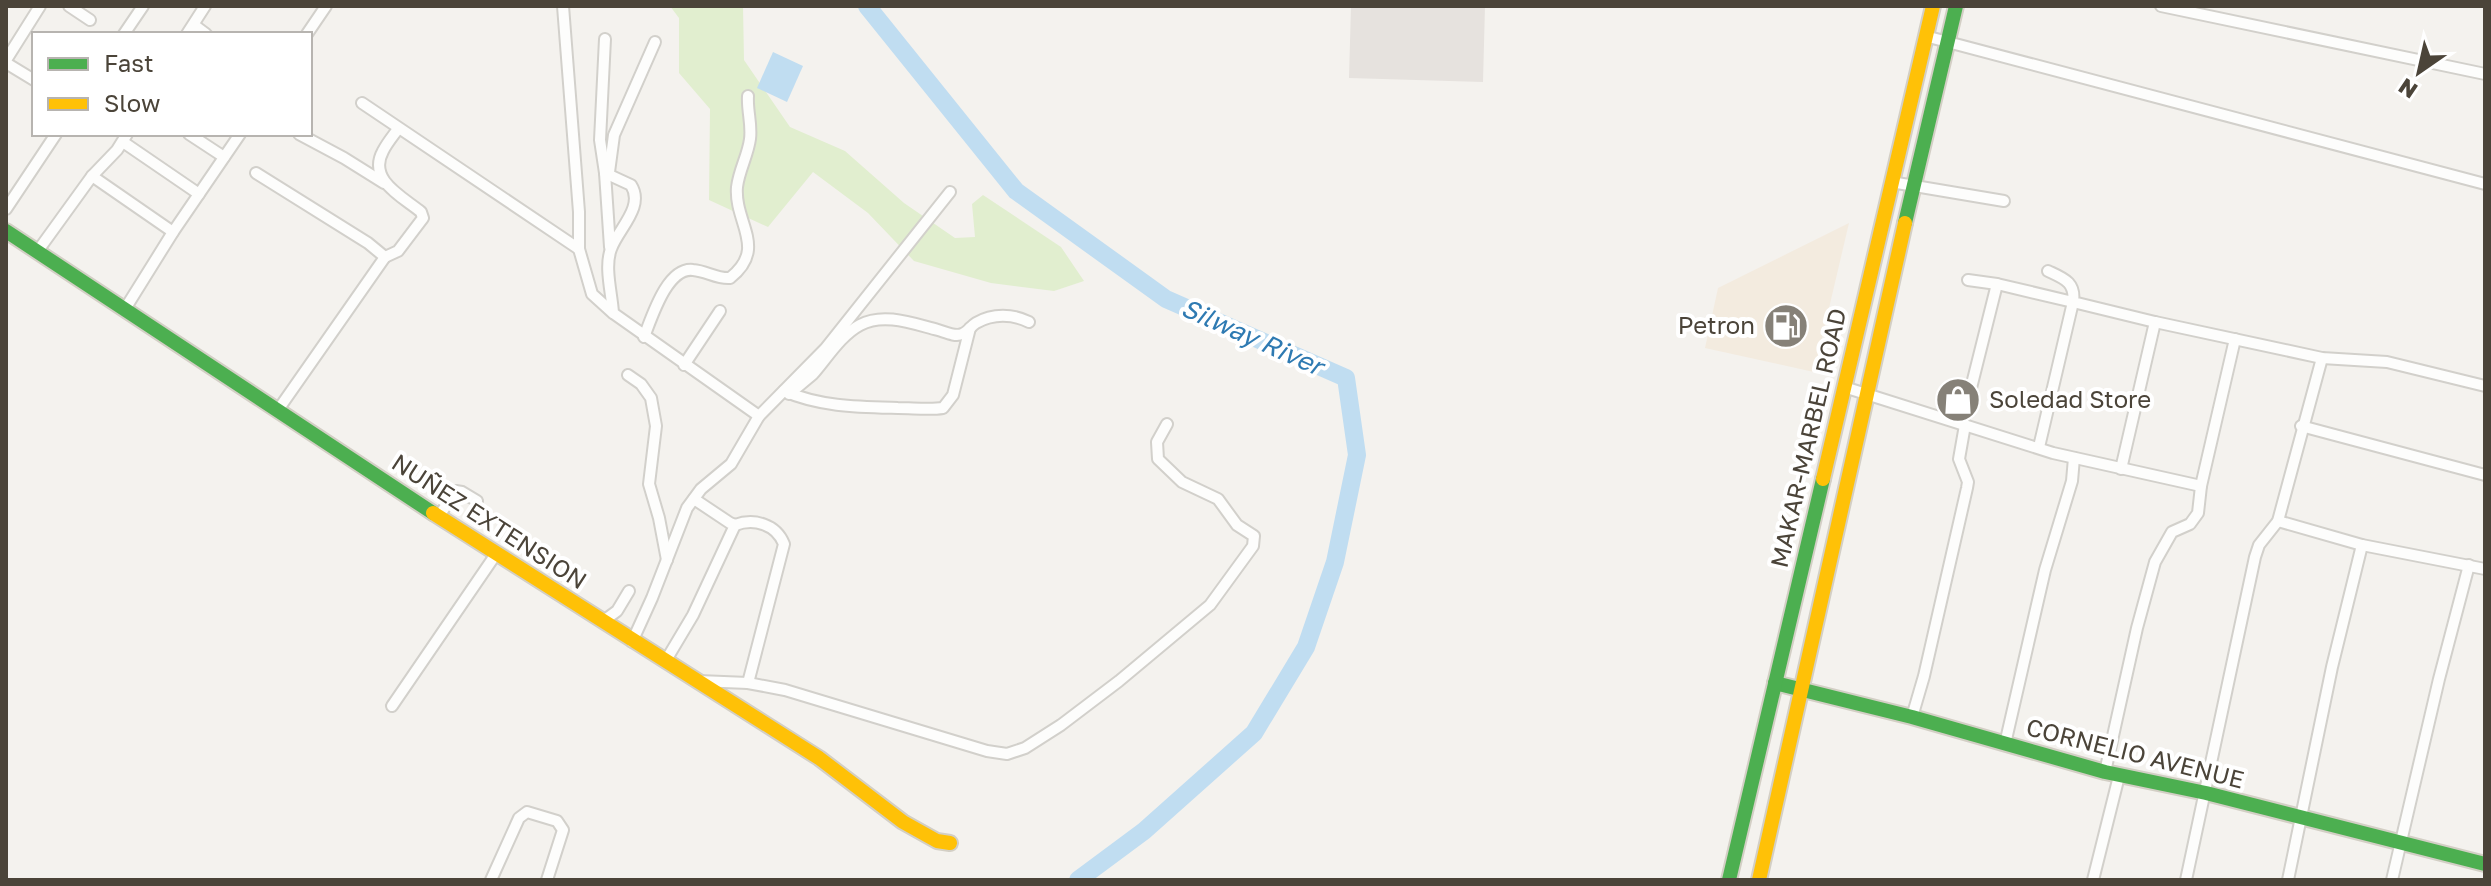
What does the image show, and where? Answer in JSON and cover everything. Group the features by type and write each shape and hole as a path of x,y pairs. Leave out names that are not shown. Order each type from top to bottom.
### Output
{"street":[{"path":"32,79 6,61 40,6"},
{"path":"69,6 90,20"},
{"path":"129,32 143,6"},
{"path":"190,30 205,6"},
{"path":"308,32 326,6"},
{"path":"563,6 578,197 579,249 592,294 644,337 759,416"},
{"name":"MAKAR-MARBEL ROAD","path":"1729,880 1933,6"},
{"path":"1759,880 1911,185 1956,6"},
{"path":"2161,6 2485,74"},
{"path":"1925,36 2485,184"},
{"path":"605,39 600,140 607,174 613,313"},
{"path":"607,174 614,135 655,42"},
{"path":"644,337 666,288 676,275 695,269 720,279 730,278 744,262 749,239 739,208 737,188 750,142 752,124 748,96"},
{"path":"362,103 579,249"},
{"path":"385,184 379,162 383,150 398,129"},
{"path":"6,209 55,136"},
{"path":"192,136 224,157"},
{"path":"125,309 239,136"},
{"path":"278,410 385,257 398,251 423,218 421,212 385,184 303,136"},
{"path":"37,252 92,176 125,138 199,194"},
{"path":"256,173 368,243 385,257"},
{"path":"607,174 631,185 635,196 630,214 611,249"},
{"path":"92,176 173,232"},
{"path":"1891,182 2004,201"},
{"path":"632,642 687,508 701,489 731,464 759,416 825,349 950,192"},
{"name":"NUÑEZ EXTENSION","path":"6,231 496,554 819,758 893,816 935,841 950,843"},
{"path":"2039,447 2073,302 2070,283 2048,271"},
{"path":"1968,280 2322,358 2387,362 2485,386"},
{"path":"1912,717 1967,488 1968,482 1959,459 1964,425 1997,284"},
{"path":"684,365 720,311"},
{"path":"786,392 804,382 860,325 884,319 895,320 955,335 1000,315 1029,322"},
{"path":"2121,469 2155,322"},
{"path":"786,392 820,403 943,408 953,395 970,328"},
{"path":"2093,880 2137,628 2155,562 2172,532 2196,519 2235,339"},
{"path":"2186,880 2255,557 2259,545 2278,521 2301,426 2322,358"},
{"path":"628,375 641,384 651,398 656,426 649,484 667,560"},
{"path":"1844,387 2074,458 2201,486"},
{"path":"694,681 748,683 785,690 987,751 1007,754 1025,748 1119,681 1210,605 1253,546 1254,536 1233,521 1218,499 1182,482 1158,459 1157,442 1167,424"},
{"path":"2301,426 2485,475"},
{"path":"2005,744 2045,570 2072,481 2074,458"},
{"path":"439,516 456,491 477,501"},
{"path":"694,499 735,525"},
{"path":"665,662 693,615 735,525 750,520 779,535 784,544 748,683"},
{"path":"2278,521 2362,545 2485,569"},
{"path":"2288,880 2332,667 2362,545"},
{"path":"392,706 496,554"},
{"path":"2392,880 2469,565"},
{"path":"602,622 617,611 629,591"},
{"name":"CORNELIO AVENUE","path":"1775,683 1912,717 2112,774 2206,793 2485,864"},
{"path":"491,880 519,818 527,812 557,821 563,830 547,880"}],"shaded area":[{"path":"1351,6 1485,6 1483,82 1349,78"},
{"path":"1849,223 1814,372 1705,348 1718,288"}],"green space":[{"path":"670,6 743,6 744,60 790,127 845,151 904,203 955,238 975,237 972,204 983,195 1061,247 1084,281 1054,291 991,283 914,261 868,213 813,172 768,227 709,200 710,109 679,73 679,18"}],"water":[{"path":"773,52 803,66 787,102 757,88"}],"waterway":[{"name":"Silway River","path":"867,6 1016,191 1166,299 1346,378 1357,455 1335,562 1306,647 1254,733 1144,831 1078,880"}],"traffic: fast":[{"path":"1905,223 1956,6"},
{"path":"6,231 433,513"},
{"path":"1729,880 1823,479"},
{"path":"1775,683 1912,717 2105,772 2206,793 2485,864"}],"traffic: slow":[{"path":"1823,479 1933,6"},
{"path":"1759,880 1905,223"},
{"path":"433,513 819,758 903,822 937,841 950,843"}],"place":[{"name":"Petron","path":"1786,326"},
{"name":"Soledad Store","path":"1958,400"}]}
